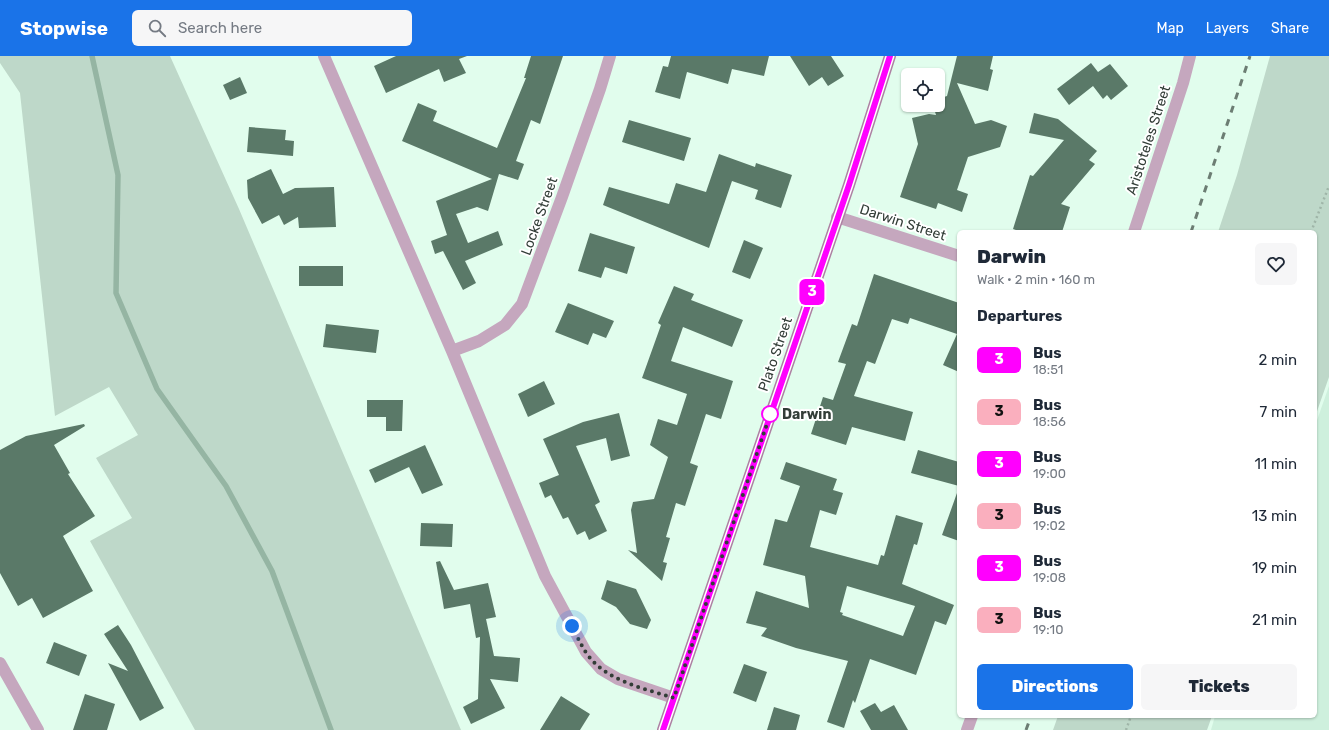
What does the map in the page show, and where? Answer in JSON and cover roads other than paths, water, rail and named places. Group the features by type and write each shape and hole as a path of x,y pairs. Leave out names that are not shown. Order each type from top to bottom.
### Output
{"street":[{"path":"324,56 452,351 545,576 586,652 601,670 618,680 674,698"},
{"name":"Locke Street","path":"452,351 479,340 505,325 522,304 562,197 610,56"},
{"name":"Plato Street","path":"664,730 849,185 890,56"},
{"name":"Aristoteles Street","path":"1135,230 1183,83 1190,56"},
{"name":"Darwin Street","path":"837,217 957,255"},
{"path":"0,663 38,730"},
{"path":"967,730 971,718"}],"waterway":[{"path":"92,56 118,175 116,293 157,389 226,486 272,571 331,730"}],"railway":[{"path":"1192,230 1250,56"},
{"path":"1026,730 1030,718"}],"place":[{"name":"Darwin","path":"770,414"}]}
